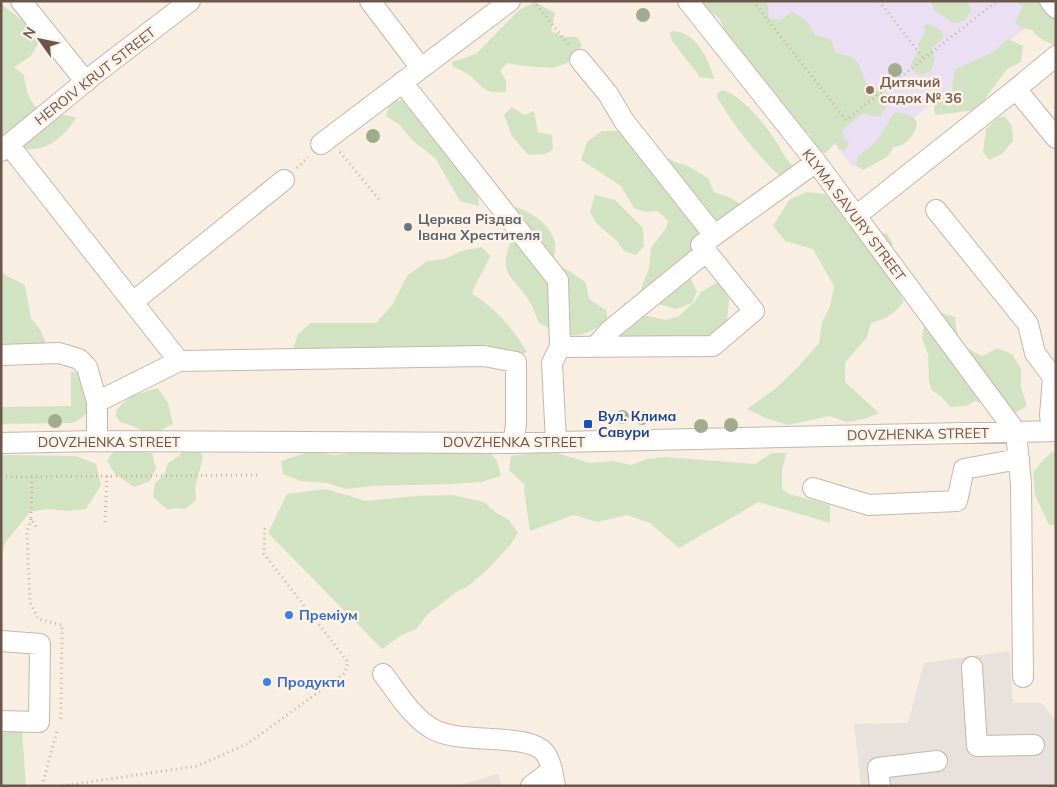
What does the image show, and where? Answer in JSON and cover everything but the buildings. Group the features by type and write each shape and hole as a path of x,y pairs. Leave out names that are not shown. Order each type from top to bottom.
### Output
{"street":[{"path":"21,1 86,82"},
{"name":"HEROIV KRUT STREET","path":"5,148 190,1"},
{"path":"370,1 421,68"},
{"path":"325,141 510,1"},
{"name":"KLYMA SAVURY STREET","path":"688,1 816,162 1016,432"},
{"path":"1050,1 1056,8"},
{"path":"856,216 1056,56"},
{"path":"560,347 712,346 754,310 624,121 608,94 580,60"},
{"path":"402,82 558,280 560,347 552,363 556,442"},
{"path":"1016,89 1056,138"},
{"path":"5,148 133,302 179,362"},
{"path":"595,347 609,331 710,244 816,162"},
{"path":"133,302 284,180"},
{"path":"936,210 1028,324 1035,353 1053,377 1050,415 1054,431"},
{"path":"1,355 59,353 79,359 88,367 97,402 97,441"},
{"path":"97,402 179,362 484,356 516,362 516,425 513,443"},
{"name":"DOVZHENKA STREET","path":"1,443 97,441 513,443 1054,431"},
{"path":"1016,432 1021,484 1023,677"},
{"path":"812,488 870,505 958,501 964,469 1019,459"},
{"path":"1,641 40,644 40,653 39,722 1,721"},
{"path":"972,667 977,746 1034,745"},
{"path":"383,674 419,719 432,729 452,737 510,740 539,746 546,754 553,778 531,786"},
{"path":"880,786 878,768 937,761"}],"path":[{"path":"533,1 580,60"},
{"path":"753,1 846,120 997,1"},
{"path":"879,1 924,58"},
{"path":"284,180 325,141 381,202"},
{"path":"1,477 261,475"},
{"path":"32,476 31,519 27,532 30,602 38,619 62,625 61,717 42,786"},
{"path":"106,476 106,522"},
{"path":"31,519 37,528"},
{"path":"62,786 197,766 247,744 345,673 348,662 264,554 265,524"}],"shaded area":[{"name":"Дитячий садок № 36","path":"720,1 1033,1 1043,14 853,167"},
{"path":"1009,651 1013,703 1042,703 1056,721 1056,786 861,786 854,724 908,723 924,663"},
{"path":"498,774 502,786 457,786"}],"green space":[{"path":"700,1 767,2 769,18 781,20 792,12 807,21 815,35 830,39 836,53 854,59 859,65 866,83 890,94 890,101 880,117 862,114 842,130 844,138 849,143 844,151 838,148 836,142 826,153 815,151 809,133 802,132 732,46 719,18 701,5"},
{"path":"931,1 968,1 971,11 964,21 953,23 934,10"},
{"path":"1017,1 1056,1 1056,47 1040,38 1032,30 1018,26 1015,22 1023,7"},
{"path":"535,2 555,13 551,31 565,37 577,37 582,45 567,63 552,68 507,63 500,71 506,81 506,92 488,91 468,74 453,67 452,62 476,54 519,10"},
{"path":"1,4 33,29 39,42 31,56 14,67 24,75 30,99 43,112 76,118 61,136 53,143 44,147 25,149 1,144"},
{"path":"928,24 941,30 944,38 932,47 935,59 931,70 921,75 914,71 911,64 919,50 918,43 925,33 924,25"},
{"path":"673,31 688,36 695,41 709,63 714,79 700,77 672,41 670,33"},
{"path":"1008,39 1023,46 1021,62 1007,69 977,110 935,115 933,99 952,89 955,69 992,53"},
{"path":"722,90 744,103 765,126 792,165 791,177 781,177 746,139 717,97 717,94"},
{"path":"406,100 477,187 479,206 460,201 435,158 412,140 400,125 386,116 390,101"},
{"path":"512,107 524,115 534,111 538,132 552,135 553,149 551,151 545,154 528,155 512,136 504,115"},
{"path":"896,112 916,120 916,128 911,137 905,143 894,147 887,157 863,170 855,165 858,156 877,140"},
{"path":"999,117 1005,117 1012,126 1013,141 1003,153 989,160 983,152 986,129"},
{"path":"602,131 619,131 650,139 659,153 675,162 688,166 708,178 714,192 729,197 743,206 688,274 697,291 692,303 676,309 641,299 638,296 649,268 651,248 666,228 668,221 658,211 646,212 634,208 621,186 581,160 587,142"},
{"path":"807,192 825,194 849,226 870,233 887,234 893,244 885,254 886,261 892,279 904,301 890,315 871,323 867,337 845,363 845,382 879,413 864,419 847,422 829,416 788,425 747,409 775,389 819,343 822,322 830,307 834,286 813,249 785,241 773,226 789,200"},
{"path":"595,195 615,200 643,228 644,246 636,255 624,251 617,241 597,224 590,212"},
{"path":"516,207 534,216 545,225 553,236 555,243 553,263 571,272 586,283 589,299 606,310 608,321 589,332 574,335 559,332 539,323 531,304 507,270 507,253 511,241 505,230 504,215"},
{"path":"482,247 490,256 472,294 489,306 503,320 527,352 513,359 494,354 487,344 476,349 433,360 416,347 406,351 352,357 336,347 292,353 298,334 311,323 376,323 393,304 407,276 427,261 445,259 461,251"},
{"path":"1,269 5,275 25,285 31,318 41,331 48,348 1,355"},
{"path":"718,282 729,299 727,323 713,341 626,338 617,326 615,317 625,302 638,307 637,317 647,316 666,320 679,316 695,301 701,292"},
{"path":"939,312 955,317 957,332 961,342 969,349 983,356 997,348 1012,354 1021,369 1021,387 1027,406 1013,414 975,401 967,406 950,407 941,396 932,391 929,381 928,354 922,338 925,319"},
{"path":"71,372 80,373 90,406 81,419 71,423 1,424 1,407 71,406"},
{"path":"158,388 168,403 173,424 151,435 120,422 116,416 116,410 131,396"},
{"path":"186,444 195,444 203,457 195,488 196,500 185,509 174,508 168,510 153,497 155,483 164,475 168,463 180,455"},
{"path":"462,449 490,453 497,461 501,476 481,482 373,486 346,489 327,483 301,481 283,474 281,461 311,451 335,455 366,451"},
{"path":"549,451 590,463 613,461 631,465 647,459 665,457 755,464 772,453 786,453 782,471 782,489 789,494 830,505 830,523 759,502 679,548 650,523 627,515 597,522 574,515 530,531 525,485 509,470 511,456"},
{"path":"1056,451 1056,525 1049,525 1035,495 1033,473 1043,460"},
{"path":"113,452 152,453 156,468 150,481 134,487 115,474 107,461"},
{"path":"1,455 76,456 96,464 101,485 86,509 68,511 47,509 30,512 5,543 1,560"},
{"path":"325,489 366,501 416,496 452,495 484,502 495,512 509,520 518,533 510,545 488,569 467,587 456,592 428,614 416,629 400,636 382,649 268,533 287,494"},
{"path":"22,731 26,786 1,786 1,733"}],"place":[{"name":"Дитячий садок № 36","path":"870,90"},
{"name":"Церква Різдва Івана Хрестителя","path":"408,227"},
{"name":"Вул. Клима Савури","path":"588,424"},
{"name":"Преміум","path":"289,615"},
{"name":"Продукти","path":"267,682"}]}
